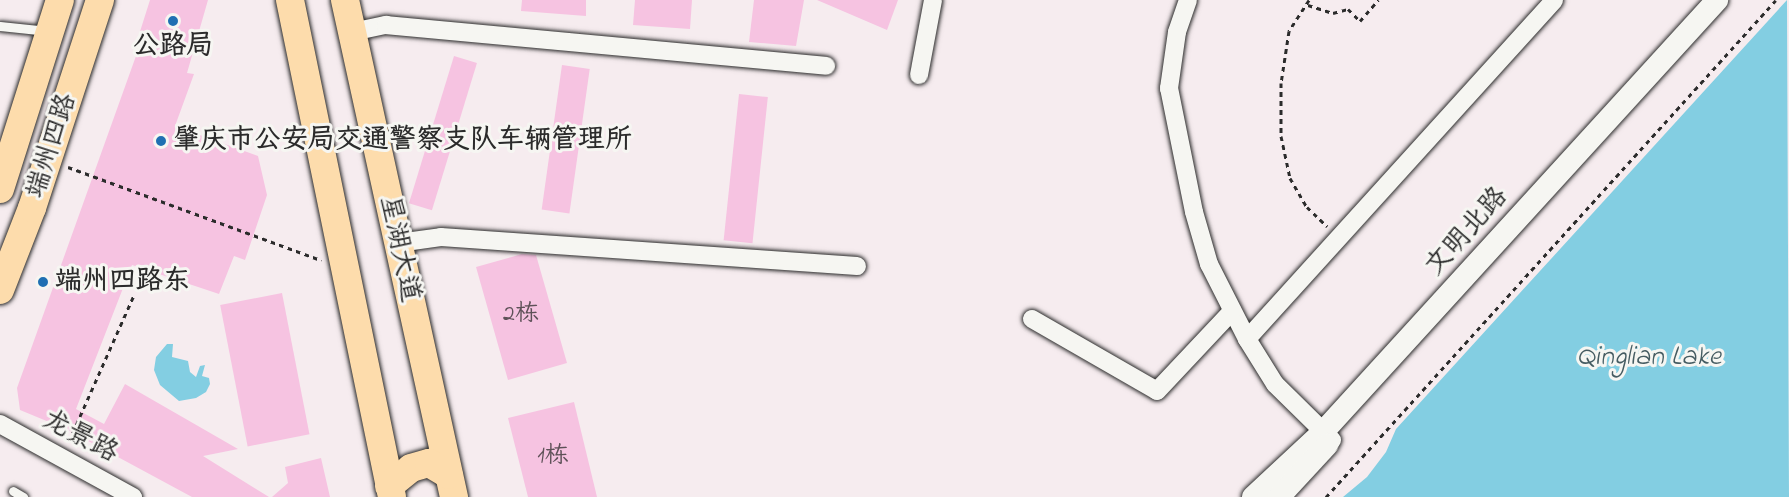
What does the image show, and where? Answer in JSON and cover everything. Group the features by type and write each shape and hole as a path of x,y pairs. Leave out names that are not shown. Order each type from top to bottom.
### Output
{"main road":[{"name":"端州四路","path":"0,189 60,0"},
{"name":"端州四路","path":"0,291 48,159 100,0"},
{"name":"星湖大道","path":"345,0 451,486"},
{"name":"星湖大道","path":"290,2 348,270 391,491"},
{"path":"391,491 411,468 429,463 451,486"}],"street":[{"path":"919,75 933,0"},
{"path":"1188,0 1177,32 1169,88 1194,212 1209,264 1247,339 1275,384 1328,436"},
{"path":"1247,339 1554,0"},
{"name":"文明北路","path":"1279,497 1328,436 1717,0"},
{"name":"文明北路","path":"1253,497 1328,436 1733,0"},
{"path":"352,32 386,25 826,66"},
{"path":"398,243 441,237 857,266"},
{"path":"1032,319 1157,391 1232,311"},
{"name":"龙景路","path":"0,424 133,497"}],"lane":[{"path":"0,26 50,32"},
{"path":"13,491 23,497"}],"path":[{"path":"1309,0 1308,5 1289,31 1281,83 1281,136 1290,178 1307,207 1339,238"},
{"path":"1308,5 1333,13 1348,9 1360,21 1378,0"},
{"path":"1326,497 1776,0"},
{"path":"48,159 348,270"},
{"path":"62,457 134,295"}],"water":[{"name":"Qinglian Lake","path":"1787,0 1789,497 1343,497 1367,477 1386,452 1396,429"},
{"path":"167,344 173,344 172,357 188,361 190,372 196,377 200,366 205,365 202,376 209,378 210,384 206,392 196,398 179,401 160,385 154,370 156,357"}],"building":[{"path":"150,0 208,0 187,73 194,74 175,126 258,156 267,195 245,260 234,256 219,294 132,265 76,409 104,424 125,384 238,449 203,456 269,497 192,497 66,429 20,410 17,388 141,42 137,41"},
{"path":"522,0 586,0 586,16 521,11"},
{"path":"635,0 692,0 690,29 633,25"},
{"path":"754,0 804,0 796,46 749,42"},
{"path":"817,0 898,0 887,30"},
{"path":"454,56 477,63 432,210 409,203"},
{"path":"562,65 590,69 569,213 542,210"},
{"path":"739,94 768,97 752,243 724,240"},
{"path":"522,254 536,255 567,363 508,380 476,267"},
{"path":"282,293 309,434 248,446 220,305"},
{"path":"574,402 597,497 528,497 508,418"},
{"path":"321,458 330,497 272,497 288,483 285,467"}],"place":[{"name":"公路局","path":"173,21"},
{"name":"肇庆市公安局交通警察支队车辆管理所","path":"161,141"},
{"name":"端州四路东","path":"43,282"}]}
